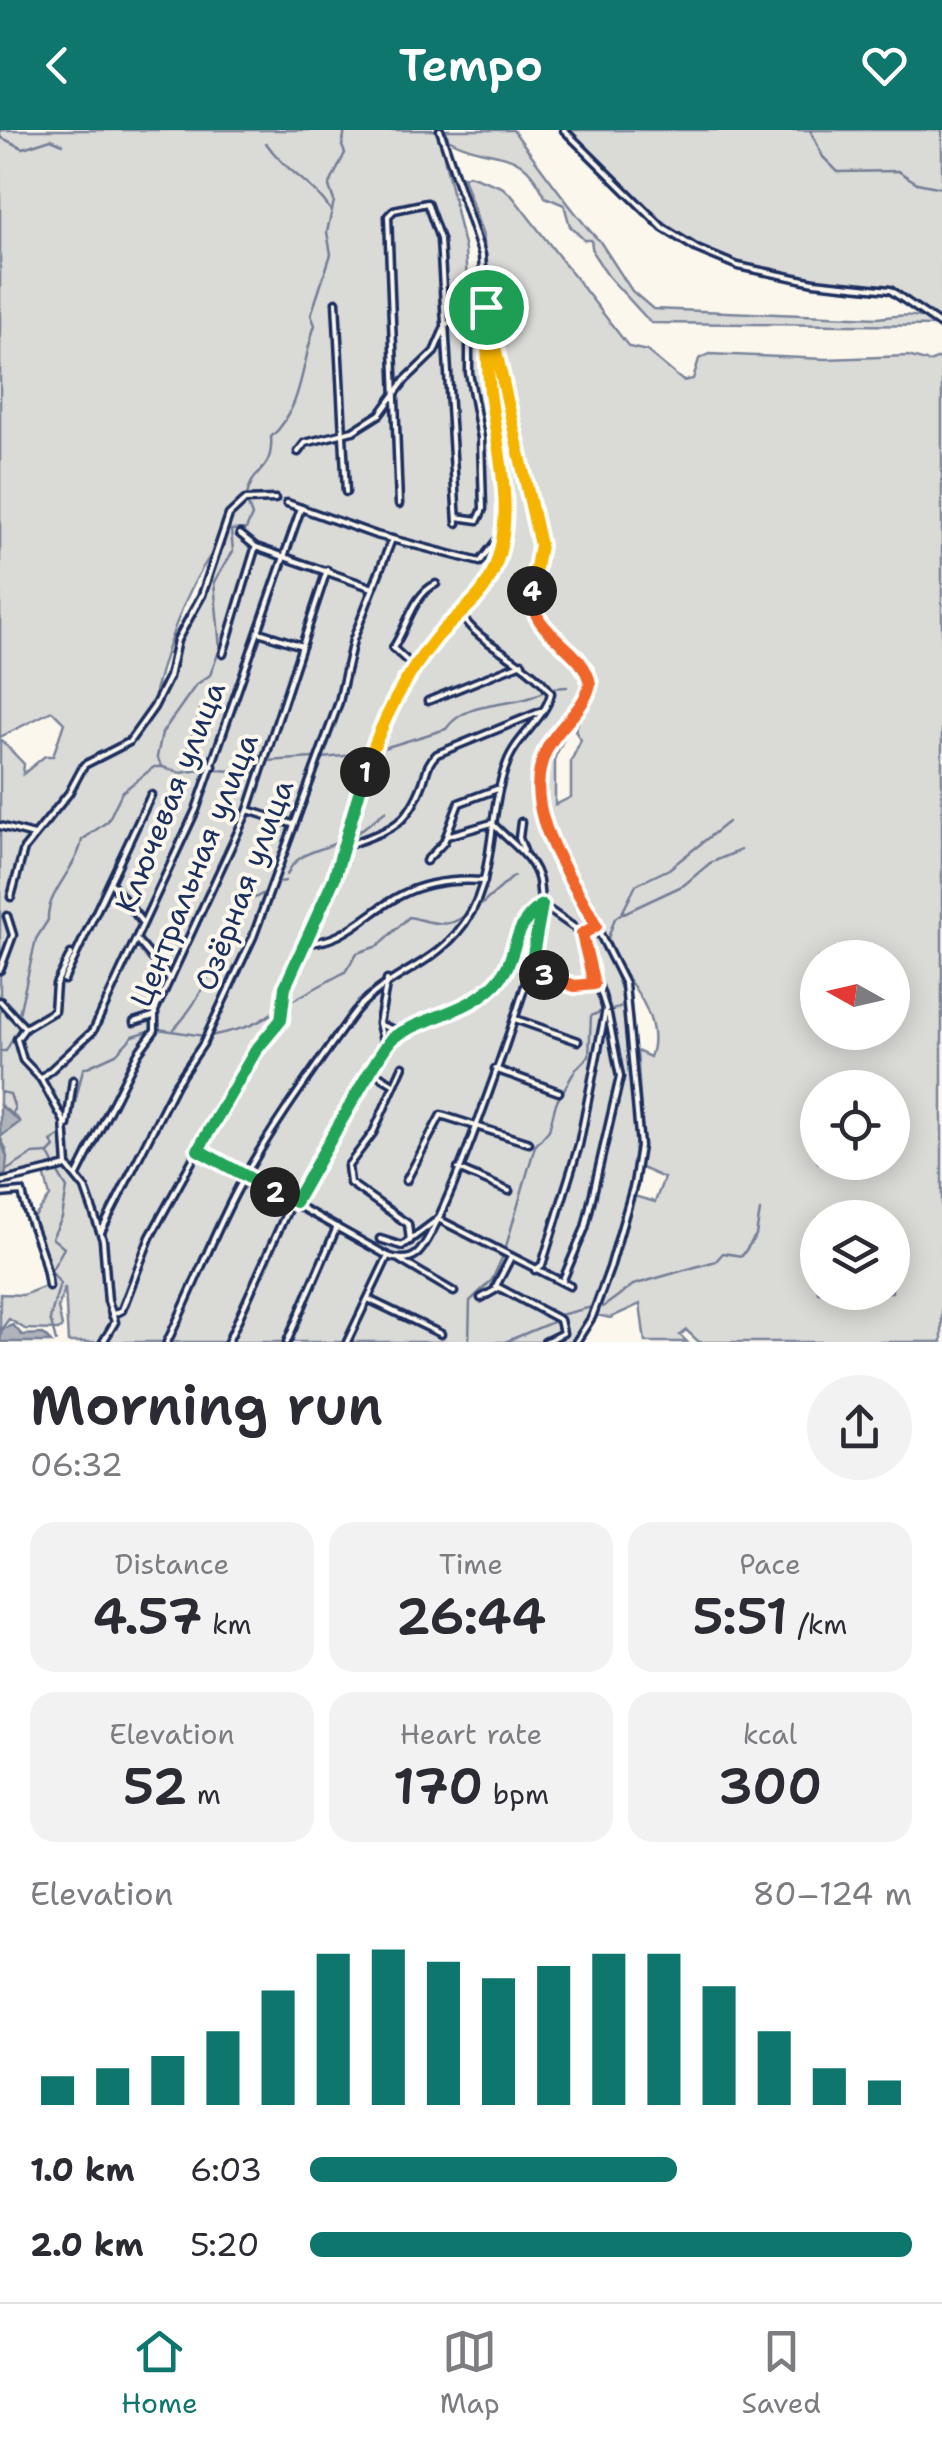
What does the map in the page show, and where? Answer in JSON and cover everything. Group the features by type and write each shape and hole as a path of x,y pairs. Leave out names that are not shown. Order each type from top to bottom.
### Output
{"street":[{"path":"112,1315 122,1310 150,1237 198,1150 256,1050 281,1020 285,987 344,847 382,720 415,668 492,576 506,528 490,387 484,287 474,225 440,130"},
{"path":"564,130 662,228 697,249 738,266 814,282 890,290 942,326"},
{"path":"399,504 388,216 394,210 427,203 440,239 457,520 478,520 483,509 481,438 469,372 469,301"},
{"path":"298,452 305,443 343,434 380,414 434,352 445,327 484,287"},
{"path":"336,302 346,492"},
{"path":"486,307 540,545 532,607 544,628 588,673 590,684 584,704 550,744 542,760 536,798 542,819 625,984 629,1006 640,1146 634,1184 610,1268 592,1317 576,1342"},
{"path":"11,897 24,849 69,793 84,765 130,742 154,707 169,677 177,640 198,606 212,557 235,508 257,496 274,498"},
{"path":"287,503 392,539 480,562 506,528"},
{"name":"Ключевая улица","path":"41,1079 93,1032 136,939 213,766 300,508"},
{"path":"240,534 256,547 373,588"},
{"name":"Озёрная улица","path":"101,1232 176,1084 225,1000 253,938 339,702 349,654 392,539"},
{"path":"223,654 256,547"},
{"name":"Центральная улица","path":"77,1175 138,1053 155,1030 154,1016 248,810 327,570"},
{"path":"415,668 394,648 405,633 420,595 436,584"},
{"path":"167,1342 245,1176 294,1095 315,1073 350,1017 387,980 441,951 476,911 485,881 497,789 511,751 543,710 551,693 522,663 467,626 460,614"},
{"path":"260,632 302,646"},
{"path":"428,701 522,663"},
{"path":"205,710 188,758 213,766"},
{"path":"344,847 393,830 405,819 436,754 543,710"},
{"path":"426,861 447,836 459,803 497,789"},
{"path":"64,980 151,794"},
{"path":"248,810 293,824"},
{"path":"400,1260 420,1250 438,1220 530,971 542,905 538,878 518,835 521,822"},
{"path":"447,836 492,823"},
{"path":"492,823 526,856"},
{"path":"0,826 34,835"},
{"path":"305,942 316,944 346,932 405,892 440,882 485,881"},
{"path":"111,884 129,911 143,922"},
{"path":"542,905 582,934 594,984 606,1010 620,1077 585,1228 562,1282"},
{"path":"228,1342 274,1237 386,1044 404,1032 470,1005 494,985 506,972 517,930 542,905"},
{"path":"0,970 13,935 7,916"},
{"path":"582,934 596,926"},
{"path":"136,939 170,979"},
{"path":"66,1129 41,1079 18,1052 17,1039 26,1028 54,1011 56,984 71,954"},
{"path":"530,971 575,986 594,984"},
{"path":"386,1044 380,1023 387,980"},
{"path":"0,1002 26,1028"},
{"path":"535,1270 542,1265 579,1144 606,1010"},
{"path":"134,1022 154,1016"},
{"path":"515,1019 578,1041"},
{"path":"380,1023 385,1030 404,1032"},
{"path":"403,1066 373,1133 352,1158 347,1176 408,1224 410,1241"},
{"path":"495,1069 559,1092"},
{"path":"372,1071 394,1085"},
{"path":"74,1080 66,1129 67,1166 77,1175 101,1232 115,1322 102,1342"},
{"path":"406,1181 440,1115 476,1123 529,1143"},
{"path":"198,1150 454,1292"},
{"path":"0,1182 67,1166"},
{"path":"458,1169 509,1191"},
{"path":"0,1194 22,1192 26,1214 45,1249 50,1286"},
{"path":"438,1220 570,1286"},
{"path":"380,1239 396,1247 438,1220"},
{"path":"287,1342 338,1226"},
{"path":"348,1342 388,1256"},
{"path":"481,1298 498,1289 510,1259"},
{"path":"498,1289 560,1320 563,1333 545,1342"},
{"path":"368,1299 441,1334"}],"shaded area":[{"path":"0,130 438,130 465,250 468,297 477,330 484,333 501,422 534,529 530,591 535,616 587,681 575,710 540,762 535,778 537,812 549,846 613,968 624,1000 634,1053 636,1139 631,1182 610,1266 574,1342 68,1342 65,1287 58,1308 62,1327 58,1330 25,1329 9,1319 0,1331 0,1294 23,1295 46,1286 40,1238 33,1219 50,1197 43,1169 0,1181 0,1172 5,1178 6,1149 0,1137 18,1119 0,1105 0,739 24,764 23,774 45,756 53,756 64,723 52,711 0,737","holes":["224,539 169,672 155,691 190,591"]},
{"path":"446,130 513,130 599,240 632,291 653,309 910,316 939,326 651,323 608,276 593,253 591,240 584,240 570,226 564,205 545,197 525,168 504,156 448,139"},
{"path":"567,130 942,130 942,323 894,290 822,282 737,264 699,249 649,212"},
{"path":"469,175 502,187 513,197 629,347 647,351 683,381 693,379 699,359 709,354 826,359 908,356 929,362 942,357 942,1342 699,1342 686,1330 680,1335 687,1342 645,1342 640,1304 610,1318 597,1315 634,1196 655,1202 664,1178 639,1167 642,1128 637,1051 650,1057 653,1034 642,1000 621,970 559,850 542,802 541,784 547,758 572,722 555,757 555,805 571,797 571,761 581,740 575,731 592,685 591,672 546,626 537,600 544,541 510,415 483,236 463,177"},
{"path":"0,1105 20,1122 0,1137"},
{"path":"0,1137 7,1157 5,1178 0,1172"},
{"path":"13,1325 22,1335 43,1334 51,1342 0,1342 2,1329"}],"waterway":[{"path":"247,496 269,457 271,437 289,413 300,385 315,325 311,315 331,254 327,232 334,201 329,186 345,153 345,130"},
{"path":"810,130 823,157 838,172 898,171 917,183 942,188"},
{"path":"0,137 23,148 51,139 63,144"},
{"path":"266,143 331,211"},
{"path":"22,1021 19,1014 36,939 82,840 108,821 122,792 154,767 162,767 157,757 162,733 196,685 210,675 220,649 214,582 233,551 231,530 246,529 252,516 247,502"},
{"path":"552,688 567,687"},
{"path":"374,751 446,729 467,712 546,690"},
{"path":"321,758 368,754"},
{"path":"267,761 313,758"},
{"path":"215,770 256,772 261,763"},
{"path":"163,767 180,773 207,769"},
{"path":"349,839 386,811"},
{"path":"631,1000 608,938 615,918 622,913 636,885 669,869 728,822"},
{"path":"287,875 303,856 339,841"},
{"path":"624,913 684,885 710,863 741,850"},
{"path":"481,905 514,876"},
{"path":"272,892 276,883 285,881"},
{"path":"174,1029 203,988 234,909 266,892"},
{"path":"288,1003 345,972 357,953 378,946 409,917 449,923 470,910"},
{"path":"210,1036 256,1023 280,1006"},
{"path":"610,1011 620,1007"},
{"path":"505,1250 535,1146 549,1130 556,1103 576,1069 589,1056 591,1016 600,1012"},
{"path":"0,1051 6,1051 19,1027"},
{"path":"158,1029 204,1036"},
{"path":"68,1133 83,1069 116,1054 133,1036 152,1030"},
{"path":"0,1092 10,1094 15,1109 12,1115"},
{"path":"49,1153 55,1147 51,1142 63,1133"},
{"path":"7,1170 33,1154 48,1153"},
{"path":"49,1154 55,1166"},
{"path":"56,1341 50,1319 60,1283 51,1271 64,1248 52,1238 62,1218 67,1188 58,1173"},
{"path":"603,1307 633,1285 716,1261 723,1253 742,1256 756,1235 760,1211"},
{"path":"469,1342 470,1301 492,1280 502,1258"},
{"path":"560,1315 592,1307"},
{"path":"505,1342 555,1321"}],"route":[{"path":"486,307 540,545 532,607 544,628 582,665 590,684 584,704 550,744 542,760 536,798 542,819 596,926 582,934 594,984 575,986 530,971 542,905 526,916 517,930 506,972 494,985 470,1005 393,1037 386,1044 295,1202 198,1150 256,1050 284,1013 285,987 334,879 350,815 382,720 438,636 480,594 492,576 506,516 490,387 486,307"}]}
